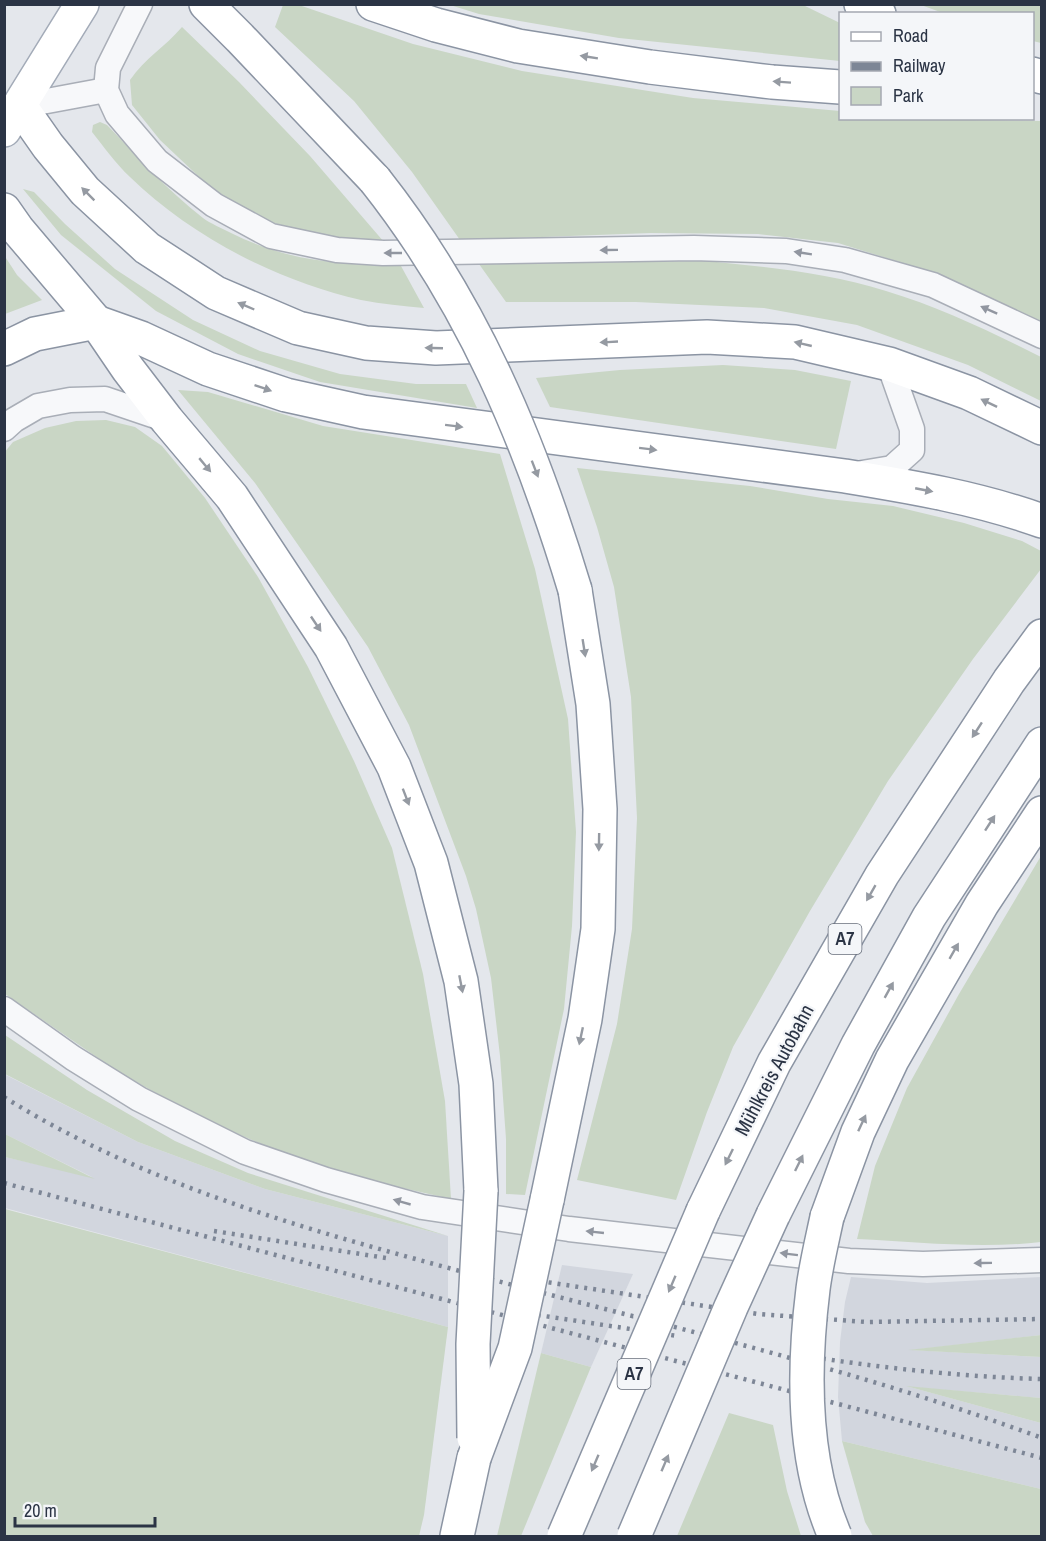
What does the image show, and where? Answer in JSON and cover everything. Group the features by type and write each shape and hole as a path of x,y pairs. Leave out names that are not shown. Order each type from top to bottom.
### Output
{"main road":[{"path":"82,4 10,108 48,146 85,191 147,248 216,293 297,328 366,343 436,348 707,337 795,342 889,364 969,393 1041,428"},
{"path":"206,4 375,180 396,206 441,272 472,326 509,403 543,489 575,590 593,704 600,809 598,928 585,1019 515,1348 474,1458 457,1536"},
{"path":"373,4 436,25 519,46 650,67 772,82 839,87"},
{"path":"861,4 875,12"},
{"path":"4,210 18,230 96,322 167,420 232,497 331,647 394,768 431,863 461,981 476,1084 482,1191 473,1344 474,1458"},
{"path":"4,349 35,334 96,322 141,338 208,369 286,395 363,412 845,476 922,489 1007,508 1041,520"},
{"name":"Mühlkreis Autobahn","path":"564,1536 703,1211 774,1063 882,875 1041,636"},
{"path":"634,1536 731,1307 773,1215 858,1045 929,917 1041,744"},
{"path":"835,1536 821,1498 813,1461 808,1388 808,1334 813,1287 827,1217 858,1132 892,1060 982,904 1041,813"}],"lane":[{"path":"140,4 108,68 106,90 117,114 157,161 213,206 271,236 337,250 383,253 694,248 786,251 845,260 933,285 1041,336"},
{"path":"10,108 106,90"},
{"path":"845,476 892,468 912,450 912,429 889,364"},
{"path":"4,429 14,420 38,406 70,400 105,399 167,420"},
{"path":"4,1009 74,1058 139,1099 245,1152 326,1180 422,1207 569,1230 849,1261 923,1264 1041,1260"}],"shaded area":[{"path":"4,1074 138,1142 265,1189 448,1236 448,1327 5,1208 5,1157 92,1177 5,1134"},
{"path":"562,1265 633,1274 591,1367 541,1353"},
{"path":"851,1277 927,1283 1041,1277 1041,1335 912,1350 1041,1357 1041,1398 910,1387 1041,1423 1041,1489 842,1441 838,1397 840,1342"}],"green space":[{"path":"283,5 299,5 413,44 522,71 693,98 839,111 839,120 1041,121 1041,326 938,274 838,243 758,234 651,233 460,240 412,172 354,101 275,27"},
{"path":"450,5 803,5 839,23 839,61 619,38 479,14"},
{"path":"921,5 1041,5 1041,43 1034,41 1034,12 940,12"},
{"path":"182,27 310,156 384,242 310,234 268,221 214,191 160,140 132,105 130,80 142,65"},
{"path":"100,122 107,125 178,197 209,222 253,243 294,256 355,264 401,266 424,308 361,300 330,292 267,269 237,254 180,219 125,172 92,132 93,125"},
{"path":"23,189 34,192 65,224 115,269 193,320 260,351 340,374 416,384 466,384 477,408 320,382 238,354 156,311 61,235"},
{"path":"4,255 17,275 42,300 5,314"},
{"path":"707,261 820,275 886,291 946,312 1041,357 1041,401 968,365 857,325 764,308 636,302 506,302 479,264"},
{"path":"723,365 795,370 851,381 836,449 550,407 536,378 620,370"},
{"path":"178,390 208,392 323,426 500,454 535,569 568,719 576,832 572,926 564,1009 525,1195 506,1194 506,1139 500,1056 491,978 476,909 466,876 409,725 368,647 312,565 255,483"},
{"path":"106,420 135,427 162,446 205,498 258,577 308,667 354,761 392,848 423,974 445,1101 451,1199 359,1178 266,1146 194,1115 114,1069 5,994 4,453 13,442 45,428 76,421"},
{"path":"577,468 750,486 828,499 893,506 964,523 1022,541 1041,551 1041,569 973,659 888,781 810,911 733,1047 676,1200 577,1180 617,1024 632,929 637,818 631,697 614,587"},
{"path":"1041,856 1041,1242 972,1245 857,1239 875,1166 907,1088 959,994"},
{"path":"5,1035 87,1090 175,1141 248,1173 448,1236 265,1189 138,1142 5,1074"},
{"path":"5,1134 95,1179 5,1157"},
{"path":"5,1209 448,1327 424,1515 419,1536 5,1536"},
{"path":"1041,1335 1041,1357 908,1350"},
{"path":"541,1353 591,1367 521,1536 497,1536"},
{"path":"906,1386 1041,1398 1041,1423"},
{"path":"729,1413 773,1425 787,1491 801,1536 677,1536"},
{"path":"842,1441 1041,1489 1041,1536 873,1536 865,1522"}],"railway":[{"path":"4,1097 114,1156 172,1181 290,1223 411,1258 830,1369 972,1413 1042,1438"},
{"path":"4,1183 1042,1458"},
{"path":"214,1231 386,1258"},
{"path":"513,1277 758,1314 866,1322 1042,1319"},
{"path":"511,1311 677,1336"},
{"path":"805,1356 923,1371 1042,1379"}]}
